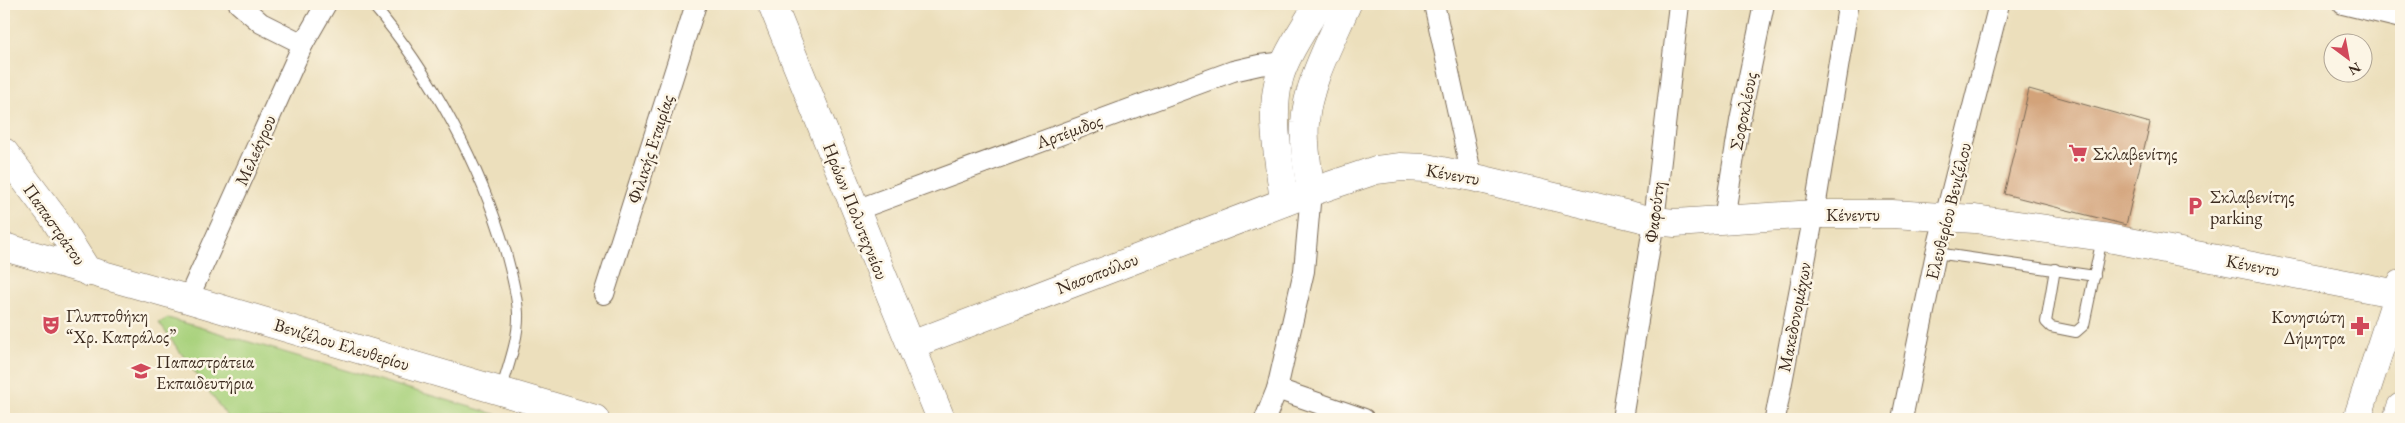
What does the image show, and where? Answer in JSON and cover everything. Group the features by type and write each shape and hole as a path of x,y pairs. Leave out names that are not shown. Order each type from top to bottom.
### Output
{"street":[{"path":"239,4 261,23 303,44"},
{"name":"Μελεάγρου","path":"188,299 303,44 326,4"},
{"name":"Φιλικής Εταιρίας","path":"604,294 696,4"},
{"name":"Ηρώων Πολυτεχνείου","path":"772,4 941,419"},
{"path":"1306,243 1284,202 1275,102 1279,79 1285,62 1318,4"},
{"path":"1265,419 1277,389 1304,270 1310,192 1305,146 1305,121 1320,67 1347,4"},
{"path":"1434,4 1472,176"},
{"name":"Φαφούτη","path":"1622,419 1654,221 1679,4"},
{"name":"Σοφοκλέους","path":"1724,219 1740,120 1764,4"},
{"name":"Ελευθερίου Βενιζέλου","path":"1902,419 1936,253 1999,4"},
{"path":"2343,4 2401,18"},
{"name":"Μακεδονομάχων","path":"1775,419 1814,214 1848,7"},
{"name":"Αρτέμιδος","path":"856,210 1233,71 1285,62"},
{"name":"Παπαστράτου","path":"4,152 54,218 88,272"},
{"name":"Κένεντυ","path":"1284,202 1376,170 1402,167 1427,168 1472,176 1654,221 1675,223 1814,214 1892,214 1976,219 2103,237 2400,289"},
{"name":"Νασοπούλου","path":"911,345 1284,202"},
{"path":"4,247 88,272"},
{"name":"Βενιζέλου Ελευθερίου","path":"88,272 188,299 595,419"},
{"path":"2357,419 2400,289"},
{"path":"1277,389 1364,419"},
{"path":"2397,419 2401,407"}],"lane":[{"path":"372,4 426,76 484,188 494,214 516,294 518,314 514,342 500,392"},
{"path":"2054,269 2046,322 2051,328 2076,332 2084,325 2103,237"},
{"path":"1936,253 2095,276"}],"green space":[{"path":"168,318 511,419 229,419 159,323"}],"building":[{"name":"Σκλαβενίτης","path":"2029,89 2150,123 2126,225 2004,194"}],"place":[{"name":"Σκλαβενίτης","path":"2078,153"},
{"name":"Σκλαβενίτης parking","path":"2195,206"},
{"name":"Γλυπτοθήκη “Χρ. Καπράλος”","path":"51,325"},
{"name":"Κονησιώτη Δήμητρα","path":"2360,326"},
{"name":"Παπαστράτεια Εκπαιδευτήρια","path":"141,371"}]}
